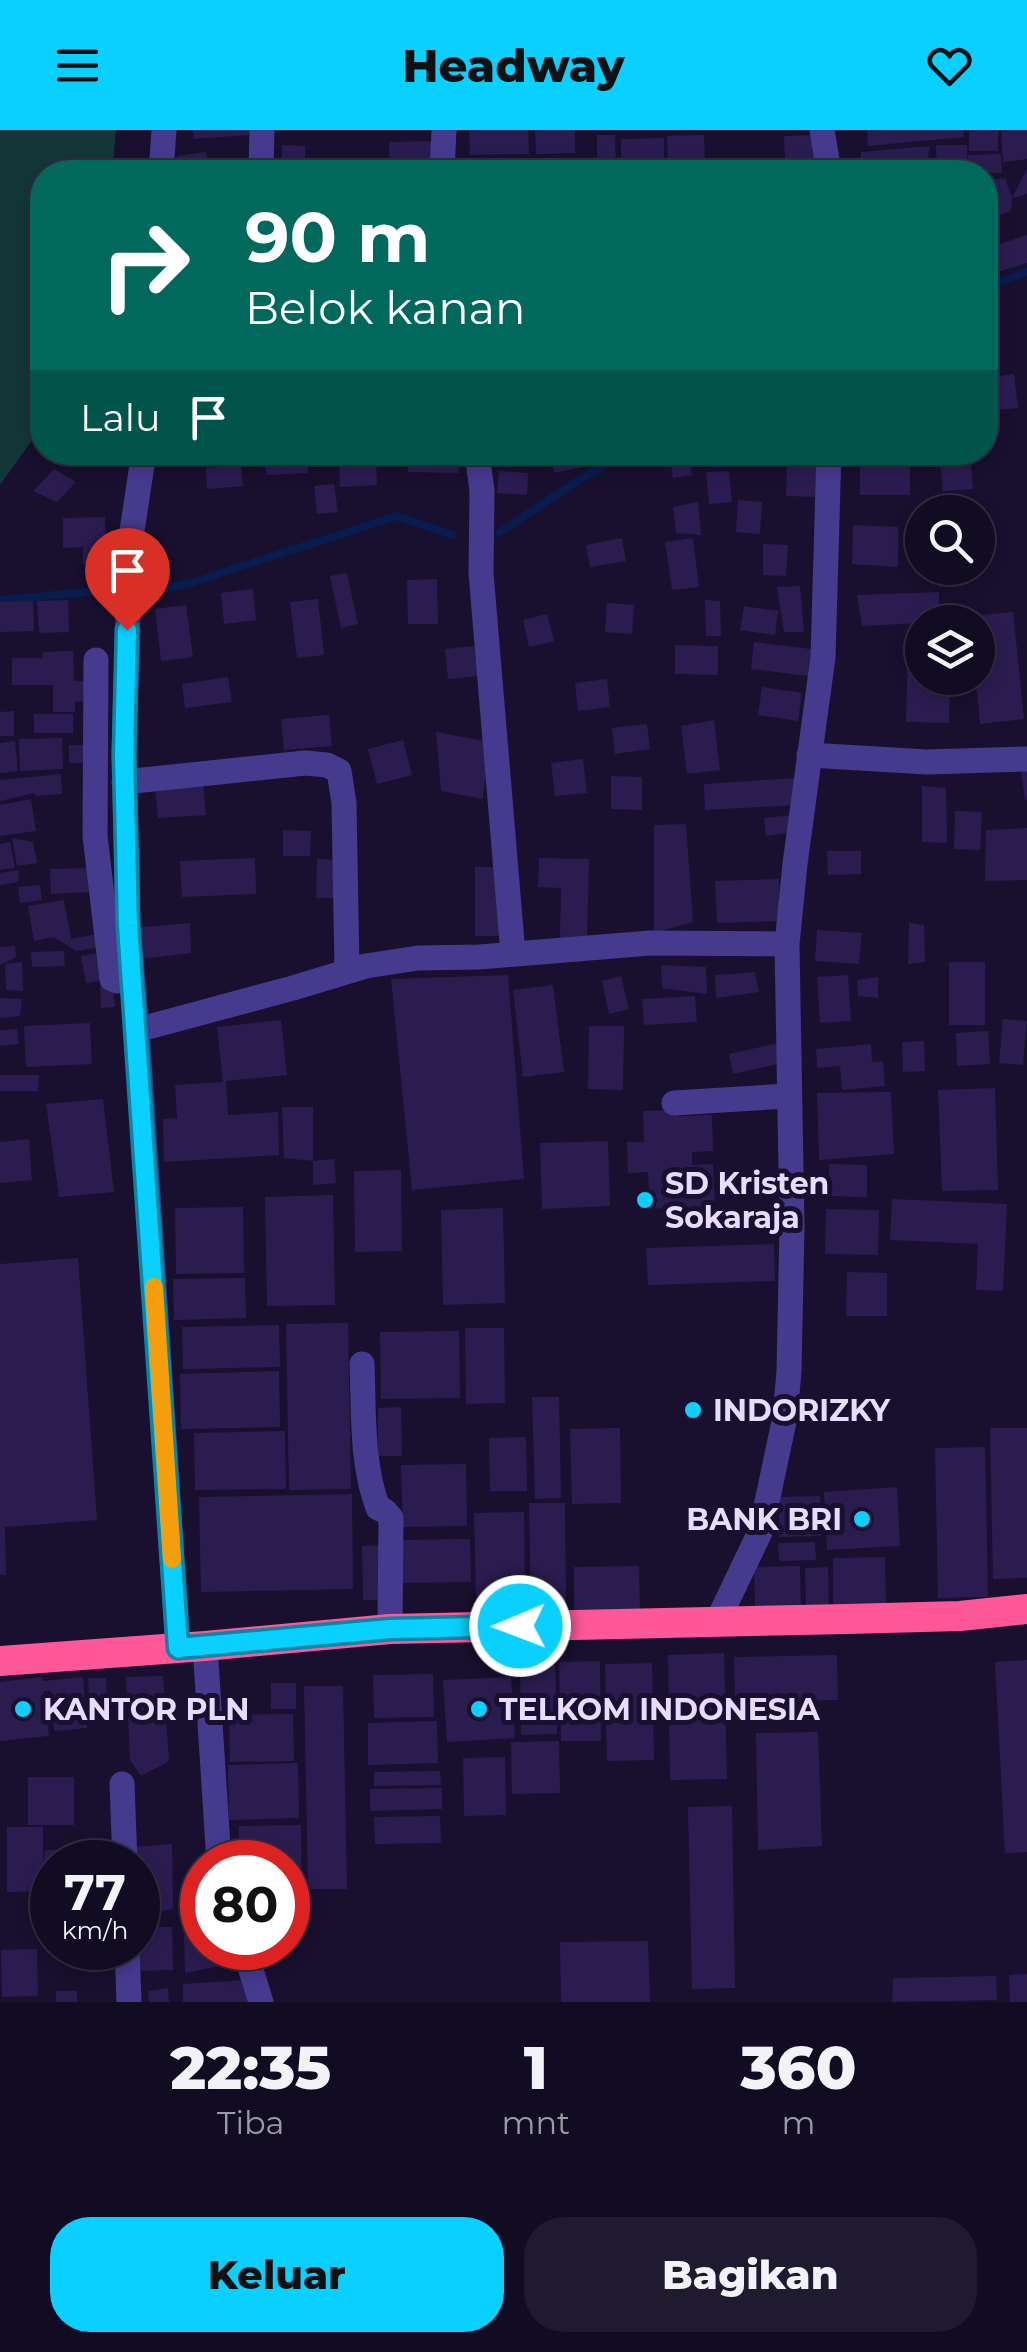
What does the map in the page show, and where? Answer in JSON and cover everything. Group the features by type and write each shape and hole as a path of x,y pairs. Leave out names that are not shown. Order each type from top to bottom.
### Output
{"highway":[{"path":"0,1661 390,1629 960,1616 1027,1609"}],"street":[{"path":"162,160 164,130"},
{"path":"261,160 262,130"},
{"path":"443,160 444,130"},
{"path":"822,130 826,160"},
{"path":"142,465 130,544 124,782 131,979 192,1647 216,1840"},
{"path":"479,465 482,491 480,572 513,954"},
{"path":"716,1622 761,1530 785,1417 792,1226 786,944 823,657 830,465"},
{"path":"96,660 95,836 102,904 112,979 131,979"},
{"path":"808,755 927,762 1027,759"},
{"path":"124,782 305,764 327,765 339,771 344,803 347,971"},
{"path":"137,1030 366,966 418,958 650,943 786,944"},
{"path":"674,1103 788,1096"},
{"path":"362,1364 372,1494 378,1508 391,1518 390,1629"},
{"path":"122,1784 123,1840"},
{"path":"128,1970 129,2002"},
{"path":"251,1970 262,2002"}],"green space":[{"path":"0,130 116,130 113,160 30,160 30,443 0,485"}],"building":[{"path":"193,130 249,130 249,135 194,139"},
{"path":"469,130 528,130 529,154 470,155"},
{"path":"535,130 575,130 575,153 536,154"},
{"path":"867,130 963,130 964,137 868,146"},
{"path":"969,130 998,130 998,151 969,151"},
{"path":"1001,130 1027,130 1027,159 1003,162"},
{"path":"597,135 615,135 616,160 597,160"},
{"path":"704,135 705,160 668,160 667,136"},
{"path":"816,135 817,160 785,159 784,136"},
{"path":"664,138 664,160 621,160 621,139"},
{"path":"434,141 434,160 390,160 389,142"},
{"path":"282,145 305,146 305,160 282,160"},
{"path":"936,145 967,145 967,160 937,160"},
{"path":"930,146 927,160 861,160 861,152"},
{"path":"206,152 208,160 178,160 177,156"},
{"path":"1001,154 1002,173 998,173 998,160 968,160 968,155"},
{"path":"1027,168 1027,194 1012,198"},
{"path":"1005,178 1012,198 1011,211 998,215 998,179"},
{"path":"1027,235 1027,263 998,272 998,244"},
{"path":"1014,374 1018,408 998,410 998,376"},
{"path":"241,465 243,486 207,489 206,468"},
{"path":"266,465 308,465 308,473 266,475"},
{"path":"339,465 376,465 377,485 340,487"},
{"path":"408,465 459,465 459,473 408,472"},
{"path":"552,465 587,465 587,466 554,473"},
{"path":"671,465 690,465 692,475 673,478"},
{"path":"787,465 821,465 821,497 786,496"},
{"path":"860,465 910,465 910,495 860,495"},
{"path":"940,465 971,465 973,489 943,491"},
{"path":"54,469 76,482 57,502 33,491"},
{"path":"499,471 528,473 527,495 497,493"},
{"path":"729,471 732,502 709,504 706,472"},
{"path":"334,484 338,512 317,514 314,486"},
{"path":"738,500 762,502 760,534 736,532"},
{"path":"698,502 701,535 676,533 673,507"},
{"path":"105,517 106,563 83,564 83,547 63,548 63,518"},
{"path":"853,525 898,527 898,567 852,564"},
{"path":"622,538 626,561 590,567 586,545"},
{"path":"693,538 699,587 672,590 665,542"},
{"path":"763,544 788,545 786,576 763,575"},
{"path":"347,573 358,624 341,628 330,576"},
{"path":"437,579 438,624 408,624 407,580"},
{"path":"800,586 804,632 784,632 777,587"},
{"path":"253,589 256,620 224,624 221,593"},
{"path":"939,592 939,605 905,605 905,624 862,626 857,595"},
{"path":"318,599 324,655 297,658 290,602"},
{"path":"68,600 69,632 39,633 37,601"},
{"path":"705,600 720,601 721,636 706,636"},
{"path":"33,601 34,631 0,632 0,602"},
{"path":"607,603 634,605 632,634 605,632"},
{"path":"186,605 193,657 161,661 155,609"},
{"path":"744,606 778,611 775,635 740,630"},
{"path":"1013,612 1024,719 980,724 977,695 995,695 995,614"},
{"path":"547,614 554,641 529,647 523,620"},
{"path":"754,642 811,649 808,676 751,669"},
{"path":"675,645 718,646 718,675 675,674"},
{"path":"474,646 478,676 448,679 445,649"},
{"path":"73,651 74,681 85,681 85,701 75,702 75,712 53,712 53,685 12,685 12,658 43,658 43,652"},
{"path":"228,677 232,702 185,708 182,684"},
{"path":"607,679 610,707 578,711 575,683"},
{"path":"762,687 802,693 798,721 758,715"},
{"path":"907,695 950,695 949,723 906,722"},
{"path":"14,711 14,736 0,736 0,712"},
{"path":"34,714 73,714 73,733 34,733"},
{"path":"329,715 332,746 284,750 281,719"},
{"path":"714,720 720,770 687,774 681,726"},
{"path":"647,724 650,749 615,754 612,728"},
{"path":"436,732 489,742 483,799 441,791"},
{"path":"62,738 63,769 20,771 19,739"},
{"path":"403,740 412,775 377,784 368,749"},
{"path":"15,741 18,771 0,773 0,743"},
{"path":"69,745 85,745 84,763 69,763"},
{"path":"583,759 587,793 555,796 551,763"},
{"path":"1027,770 1027,800 1025,800 1021,771"},
{"path":"61,774 62,794 35,793 0,801 0,780"},
{"path":"611,776 642,777 642,810 611,809"},
{"path":"795,778 797,805 705,810 704,784"},
{"path":"203,784 206,815 158,818 155,788"},
{"path":"922,786 946,788 947,843 922,842"},
{"path":"31,799 36,831 0,836 0,805"},
{"path":"955,811 982,812 980,850 954,849"},
{"path":"793,815 795,832 766,836 764,818"},
{"path":"686,824 693,922 654,933 654,825"},
{"path":"1027,828 1027,880 985,881 986,830"},
{"path":"283,830 311,831 310,856 283,856"},
{"path":"12,838 33,842 37,863 17,866"},
{"path":"10,842 15,868 0,870 0,844"},
{"path":"827,851 861,851 861,874 828,875"},
{"path":"255,858 256,894 182,897 180,861"},
{"path":"539,858 589,859 587,939 560,938 561,888 538,887"},
{"path":"317,859 339,860 338,898 316,898"},
{"path":"475,867 501,867 501,936 475,936"},
{"path":"89,868 90,892 51,894 50,869"},
{"path":"19,870 18,882 0,885 0,873"},
{"path":"779,879 781,921 717,923 715,881"},
{"path":"40,885 42,900 20,903 18,887"},
{"path":"64,900 71,939 98,934 100,947 76,951 54,937 34,941 28,906"},
{"path":"190,923 191,953 142,959 141,927"},
{"path":"909,923 924,925 925,962 908,964"},
{"path":"817,930 862,933 859,964 815,961"},
{"path":"15,946 16,957 0,965 0,947"},
{"path":"64,951 65,966 32,967 31,952"},
{"path":"100,953 105,980 86,983 81,956"},
{"path":"22,962 23,991 6,990 5,964"},
{"path":"949,962 985,962 985,1025 949,1025"},
{"path":"661,965 706,967 707,994 662,988"},
{"path":"755,972 759,992 716,998 715,975"},
{"path":"508,975 524,1179 412,1190 391,979"},
{"path":"848,975 851,1021 820,1023 817,977"},
{"path":"621,976 629,1009 609,1014 602,981"},
{"path":"878,977 878,998 858,996 857,980"},
{"path":"113,982 115,1007 101,1008 100,983"},
{"path":"553,985 564,1072 523,1077 513,990"},
{"path":"695,996 697,1022 644,1025 642,999"},
{"path":"0,998 22,999 20,1016 0,1018"},
{"path":"1003,1019 1027,1021 1023,1065 999,1063"},
{"path":"281,1020 287,1075 226,1081 228,1115 278,1112 279,1155 164,1162 163,1119 177,1118 175,1085 223,1082 217,1027"},
{"path":"90,1023 92,1064 26,1067 24,1026"},
{"path":"589,1026 624,1026 623,1090 588,1089"},
{"path":"17,1029 19,1044 0,1046 0,1030"},
{"path":"988,1031 990,1064 957,1066 956,1033"},
{"path":"924,1041 925,1071 903,1072 902,1042"},
{"path":"778,1043 782,1063 733,1074 729,1054"},
{"path":"871,1044 872,1062 883,1061 885,1086 842,1090 840,1066 817,1068 816,1049"},
{"path":"0,1075 39,1075 38,1091 0,1091"},
{"path":"995,1088 998,1190 942,1191 938,1090"},
{"path":"891,1092 894,1154 819,1160 817,1093"},
{"path":"103,1099 114,1192 59,1197 46,1104"},
{"path":"282,1107 313,1107 313,1161 284,1158"},
{"path":"679,1110 679,1116 712,1115 713,1151 692,1152 692,1165 713,1164 715,1206 650,1209 648,1172 628,1173 627,1142 644,1142 643,1111"},
{"path":"29,1139 32,1180 0,1183 0,1142"},
{"path":"608,1141 610,1206 542,1209 540,1143"},
{"path":"334,1159 336,1183 313,1185 313,1161"},
{"path":"829,1164 867,1165 867,1197 829,1196"},
{"path":"401,1170 402,1251 355,1252 354,1171"},
{"path":"333,1195 335,1305 267,1306 265,1197"},
{"path":"892,1199 1007,1204 1003,1291 976,1290 978,1244 890,1240"},
{"path":"243,1207 244,1273 176,1274 175,1208"},
{"path":"503,1208 505,1303 443,1305 441,1210"},
{"path":"826,1209 879,1210 878,1255 825,1254"},
{"path":"774,1244 775,1281 648,1285 646,1248"},
{"path":"78,1258 97,1520 5,1527 6,1575 0,1575 0,1264"},
{"path":"847,1272 887,1273 887,1316 846,1316"},
{"path":"245,1278 246,1318 174,1320 173,1279"},
{"path":"348,1323 351,1489 289,1490 286,1324"},
{"path":"279,1325 280,1367 183,1369 182,1327"},
{"path":"465,1328 504,1328 505,1403 466,1404"},
{"path":"459,1331 460,1398 381,1399 380,1332"},
{"path":"279,1371 280,1427 181,1429 180,1374"},
{"path":"532,1397 559,1397 561,1498 535,1499"},
{"path":"401,1407 402,1456 378,1456 378,1408"},
{"path":"620,1428 621,1503 572,1504 570,1429"},
{"path":"990,1428 1027,1428 1027,1578 993,1579"},
{"path":"285,1431 286,1489 195,1490 194,1433"},
{"path":"526,1437 527,1491 490,1491 489,1438"},
{"path":"985,1447 988,1597 938,1598 935,1448"},
{"path":"466,1464 467,1526 403,1527 401,1465"},
{"name":"BANK BRI","path":"897,1487 900,1546 827,1550 824,1492"},
{"path":"352,1494 353,1589 201,1592 199,1497"},
{"path":"820,1496 821,1536 779,1537 779,1497"},
{"path":"529,1503 565,1503 566,1610 531,1611"},
{"path":"524,1512 525,1595 476,1596 474,1513"},
{"path":"470,1539 471,1582 403,1583 402,1540"},
{"path":"815,1542 816,1560 779,1561 778,1543"},
{"path":"385,1545 386,1600 363,1600 362,1546"},
{"path":"885,1557 886,1607 833,1608 833,1558"},
{"path":"639,1566 640,1615 574,1616 574,1567"},
{"path":"800,1566 801,1607 755,1608 754,1567"},
{"path":"828,1567 829,1612 806,1613 805,1568"},
{"path":"724,1653 727,1779 670,1780 668,1655"},
{"path":"837,1655 838,1700 735,1702 734,1657"},
{"path":"1027,1660 1027,1852 1005,1853 995,1662"},
{"path":"600,1661 601,1741 561,1741 559,1662"},
{"path":"652,1663 654,1760 607,1761 605,1664"},
{"path":"520,1665 555,1665 557,1734 521,1735"},
{"path":"433,1674 434,1717 374,1718 373,1675"},
{"path":"163,1676 169,1761 141,1776 130,1760 126,1677"},
{"name":"KANTOR PLN","path":"43,1677 43,1681 83,1677 87,1728 54,1731 51,1691 44,1691 49,1736 0,1741 0,1682"},
{"name":"TELKOM INDONESIA","path":"511,1677 515,1738 447,1742 443,1680"},
{"path":"88,1678 106,1678 107,1697 89,1697"},
{"path":"271,1683 296,1683 296,1709 271,1709"},
{"path":"304,1686 343,1686 347,1889 310,1889"},
{"path":"293,1714 294,1761 230,1762 229,1715"},
{"path":"437,1721 438,1763 368,1765 368,1723"},
{"path":"818,1732 822,1846 758,1850 756,1733"},
{"path":"559,1741 560,1793 512,1794 511,1742"},
{"path":"505,1757 506,1815 464,1816 463,1758"},
{"path":"298,1763 299,1818 229,1820 228,1765"},
{"path":"440,1771 441,1785 374,1786 374,1772"},
{"path":"28,1777 74,1777 74,1825 28,1825"},
{"path":"442,1788 442,1809 370,1811 370,1789"},
{"path":"732,1806 735,1988 692,1989 688,1807"},
{"path":"440,1816 441,1843 375,1844 374,1817"},
{"path":"301,1825 301,1840 239,1840 239,1826"},
{"path":"7,1827 43,1827 43,1840 30,1840 30,1891 7,1892"},
{"path":"172,1844 173,1909 160,1911 160,1845"},
{"path":"160,1927 172,1927 173,1970 138,1971 160,1970"},
{"path":"648,1941 650,2002 561,2002 560,1942"},
{"path":"30,1949 30,1970 37,1970 38,1996 2,1997 1,1950"},
{"path":"1027,1974 1027,2002 1010,2002 1009,1975"},
{"path":"996,1976 997,2000 892,2002 893,1978"},
{"path":"245,1980 248,2002 183,2002 183,1984"},
{"path":"168,1988 169,2002 149,2002 148,1991"},
{"path":"56,1991 77,1991 77,2002 56,2002"}],"waterway":[{"path":"998,283 1027,272"},
{"path":"499,533 606,465"},
{"path":"153,591 190,583 397,516 453,535"},
{"path":"0,600 109,590"}],"slow traffic":[{"path":"154,1287 172,1559"}],"place":[{"name":"SD Kristen Sokaraja","path":"645,1200"},
{"name":"INDORIZKY","path":"693,1410"},
{"name":"BANK BRI","path":"862,1519"},
{"name":"KANTOR PLN","path":"23,1709"},
{"name":"TELKOM INDONESIA","path":"479,1709"}],"route":[{"path":"127,630 124,754 128,926 178,1648 390,1629 520,1626"}]}
